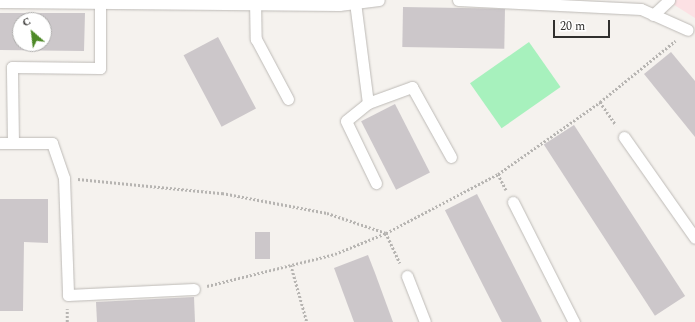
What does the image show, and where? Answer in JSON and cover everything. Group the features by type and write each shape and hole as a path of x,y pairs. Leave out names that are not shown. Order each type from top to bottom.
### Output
{"lane":[{"path":"0,2 339,3 379,0"},
{"path":"458,0 641,9 692,36"},
{"path":"653,15 669,0"},
{"path":"255,2 256,39 288,99"},
{"path":"355,2 368,103"},
{"path":"13,143 12,67 100,68 100,3"},
{"path":"376,183 346,121 368,103 412,87 451,157"},
{"path":"624,138 695,238"},
{"path":"0,143 52,142 64,178 68,295 194,289"},
{"path":"513,202 574,322"},
{"path":"407,276 425,322"}],"path":[{"path":"194,289 335,254 386,233 498,174 692,36"},
{"path":"600,102 624,138"},
{"path":"64,178 222,193 326,214 386,233 407,276"},
{"path":"291,265 307,322"}],"shaded area":[{"path":"666,0 695,0 695,18 668,1"}],"green space":[{"path":"529,42 561,87 502,128 470,83"}],"building":[{"path":"403,7 505,9 504,49 402,47"},
{"path":"0,13 12,13 12,50 0,50"},
{"path":"52,13 85,13 84,51 52,51"},
{"path":"218,37 256,109 222,127 184,55"},
{"path":"671,52 695,81 695,137 644,74"},
{"path":"395,104 430,173 396,190 361,121"},
{"path":"574,125 685,296 655,316 544,145"},
{"path":"477,194 542,321 502,322 445,210"},
{"path":"0,199 48,199 48,243 24,242 23,311 0,311"},
{"path":"255,232 270,232 270,259 255,259"},
{"path":"368,255 393,322 354,322 334,268"},
{"path":"194,297 195,322 97,322 96,302"}]}
